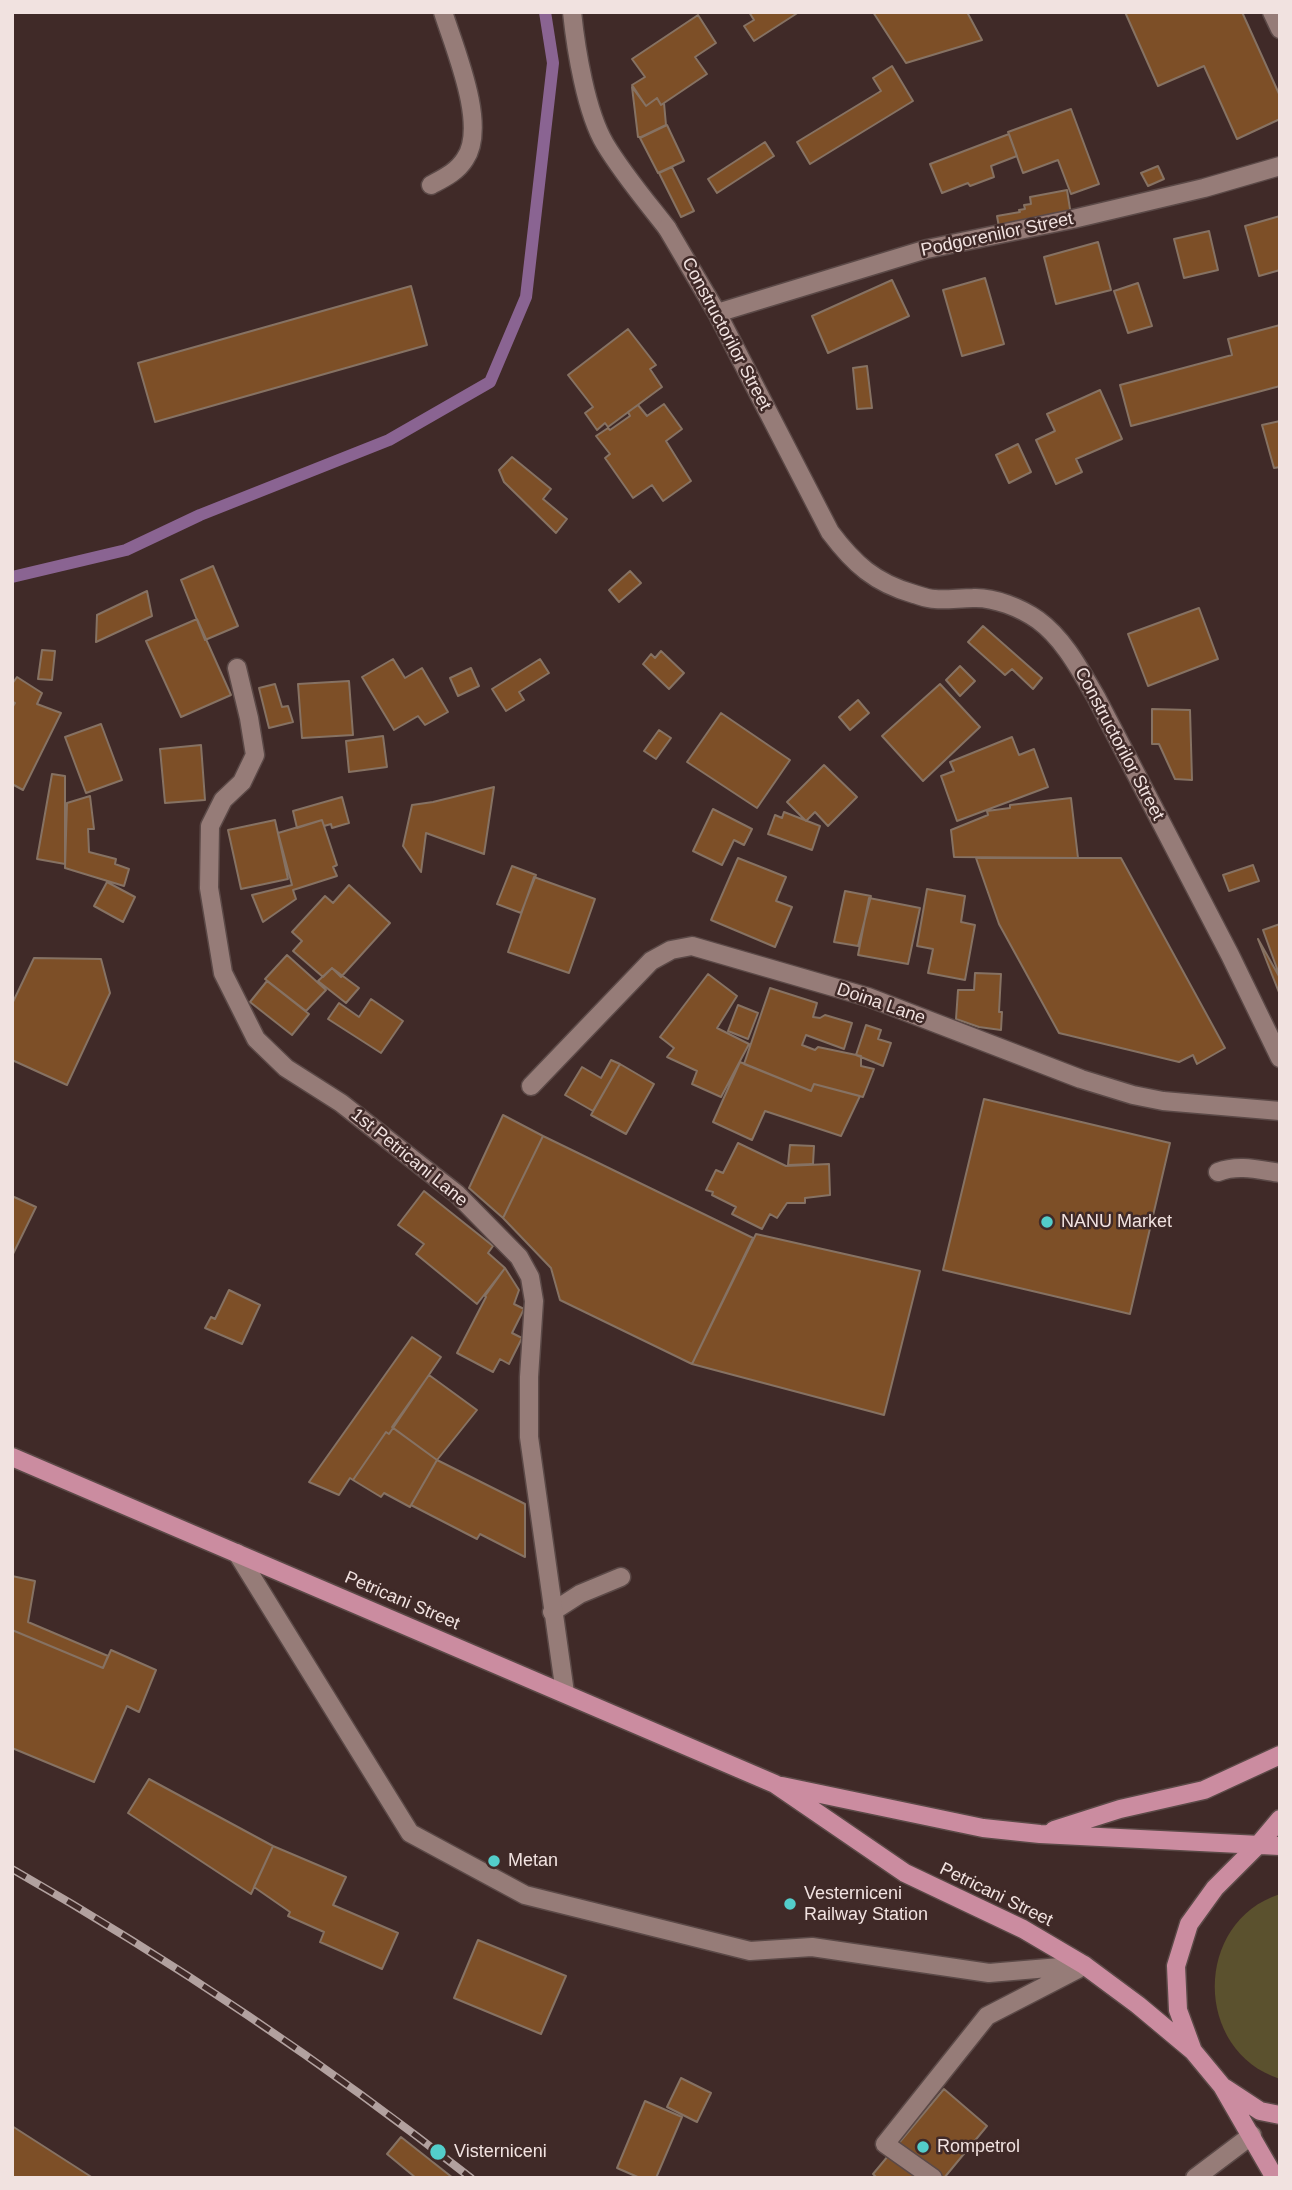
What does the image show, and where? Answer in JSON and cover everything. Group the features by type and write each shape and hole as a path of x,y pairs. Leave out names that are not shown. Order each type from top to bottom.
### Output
{"main road":[{"name":"Petricani Street","path":"12,1457 775,1784 905,1873 1023,1929 1084,1965 1138,2005 1192,2051"},
{"path":"1040,1834 1120,1809 1203,1790 1280,1755"},
{"name":"Petricani Street","path":"775,1784 983,1828 1040,1834 1280,1846"},
{"path":"1275,2178 1222,2087 1192,2051 1178,2010 1176,1966 1189,1924 1215,1888 1280,1819"},
{"path":"1222,2087 1260,2111 1280,2115"}],"street":[{"path":"431,185 451,175 466,158 472,141 473,119 466,85 443,12"},
{"name":"Constructorilor Street","path":"572,12 587,94 604,142 667,228 718,313 830,532 848,556 865,571 893,588 934,599 977,597 1009,605 1037,619 1054,634 1096,696 1224,943 1280,1058"},
{"path":"1272,12 1280,29"},
{"name":"Podgorenilor Street","path":"718,313 927,249 1073,219 1204,188 1280,166"},
{"name":"1st Petricani Lane","path":"237,667 255,755 242,782 223,800 210,826 209,888 223,974 256,1038 286,1068 341,1103 457,1194 519,1257 530,1277 534,1301 528,1377 529,1437 565,1693"},
{"name":"Doina Lane","path":"531,1086 651,961 671,950 692,946 868,997 1069,1074 1133,1095 1163,1101 1280,1111"},
{"path":"1219,1172 1241,1167 1280,1173"},
{"path":"237,1553 410,1833 525,1895 750,1951 812,1947 989,1973 1084,1965"},
{"path":"552,1612 580,1594 621,1577"},
{"path":"933,2178 885,2144 987,2016 1084,1965"},
{"path":"1195,2178 1251,2135"}],"shaded area":[{"path":"1280,1894 1280,2079 1251,2064 1231,2042 1219,2016 1215,1986 1219,1957 1231,1931 1251,1909"}],"building":[{"path":"749,12 799,12 754,41 744,26 754,20"},
{"path":"873,12 967,12 982,40 906,63"},
{"path":"1125,12 1242,12 1280,96 1280,119 1237,139 1204,66 1158,86"},
{"path":"698,15 716,43 695,57 707,74 661,105 657,98 646,106 632,85 645,77 632,59"},
{"path":"892,66 913,101 810,164 797,142 881,91 873,78"},
{"path":"632,87 646,106 657,98 661,105 664,103 666,125 638,137"},
{"path":"1071,109 1099,184 1071,194 1058,160 1023,173 1008,132"},
{"path":"667,125 684,161 658,173 640,138"},
{"path":"1009,134 1017,156 991,166 994,177 942,193 930,164"},
{"path":"765,142 774,156 717,193 708,179"},
{"path":"1158,166 1164,179 1148,186 1141,173"},
{"path":"672,167 694,211 681,217 659,173"},
{"path":"1067,190 1071,215 999,227 997,216 1020,212 1019,210 1025,209 1024,205 1031,204 1030,197"},
{"path":"1280,216 1280,270 1259,276 1245,226"},
{"path":"1209,231 1218,270 1184,278 1174,239"},
{"path":"1098,242 1111,290 1056,304 1044,257"},
{"path":"985,278 1004,344 962,356 943,290"},
{"path":"892,280 909,316 828,353 812,316"},
{"path":"1138,283 1152,326 1128,333 1114,291"},
{"path":"411,286 427,345 155,422 138,363"},
{"path":"1280,325 1280,386 1131,426 1120,385 1232,355 1228,339"},
{"path":"628,329 656,365 650,369 662,387 608,427 605,423 597,430 585,413 593,407 568,375"},
{"path":"867,366 872,408 857,409 853,368"},
{"path":"1100,390 1122,439 1076,459 1082,472 1056,484 1036,440 1055,431 1047,414"},
{"path":"664,404 682,429 666,441 691,481 663,501 652,485 633,498 605,458 610,454 596,436 630,416 628,412 638,405 647,416"},
{"path":"1280,421 1280,467 1274,468 1262,425"},
{"path":"1018,444 1031,472 1009,483 996,455"},
{"path":"512,457 551,489 543,499 567,519 556,533 504,482 499,470"},
{"path":"213,566 238,626 205,640 181,580"},
{"path":"630,571 641,583 619,602 609,590"},
{"path":"147,591 152,616 96,642 97,615"},
{"path":"1199,608 1218,659 1148,686 1128,634"},
{"path":"197,619 231,695 181,717 146,641"},
{"path":"983,626 1042,678 1033,689 1012,669 1005,675 968,642"},
{"path":"42,650 55,651 52,680 38,679"},
{"path":"661,651 684,673 669,689 643,664 651,654 655,658"},
{"path":"393,659 405,678 422,668 448,712 425,725 418,716 394,730 362,677"},
{"path":"540,659 549,673 519,692 524,700 506,711 492,689"},
{"path":"960,666 975,681 960,696 946,680"},
{"path":"471,668 479,686 458,696 450,678"},
{"path":"17,677 42,693 37,704 61,713 23,790 12,784 12,708 15,703 12,701 12,684"},
{"path":"349,681 353,735 302,738 298,684"},
{"path":"275,684 282,707 288,706 293,722 269,728 259,688"},
{"path":"940,684 980,727 923,781 882,736"},
{"path":"858,700 869,713 850,730 839,717"},
{"path":"1152,709 1190,710 1192,780 1175,779 1159,744 1152,744"},
{"path":"721,713 790,760 757,808 687,762"},
{"path":"101,724 122,780 86,793 65,737"},
{"path":"659,730 671,738 656,759 644,751"},
{"path":"383,736 387,767 349,772 346,741"},
{"path":"1012,737 1019,755 1034,749 1048,787 957,821 941,776 954,771 950,762"},
{"path":"201,745 205,800 165,803 160,749"},
{"path":"824,765 857,797 828,826 815,812 806,821 787,802"},
{"path":"52,774 65,776 65,864 37,859"},
{"path":"494,787 484,854 426,833 421,872 403,846 412,805"},
{"path":"90,796 94,829 88,829 89,852 116,859 115,864 129,869 124,886 65,868 67,803"},
{"path":"342,797 349,823 332,828 331,824 324,826 322,820 297,828 293,811"},
{"path":"1071,798 1078,858 954,857 951,830 988,815 987,811 1010,808 1010,805"},
{"path":"713,809 752,829 744,845 734,840 722,865 693,851"},
{"path":"784,812 820,826 812,850 768,834 775,815 782,818"},
{"path":"275,820 288,879 241,889 228,830"},
{"path":"322,820 337,865 333,867 337,876 293,890 296,899 263,922 252,895 292,885 278,833"},
{"path":"738,858 786,877 776,901 792,907 775,947 711,920"},
{"path":"976,858 1121,858 1225,1048 1197,1064 1193,1055 1179,1062 1059,1033 999,924"},
{"path":"1253,865 1259,881 1229,891 1223,875"},
{"path":"512,866 536,875 521,913 497,904"},
{"path":"534,877 595,899 569,973 508,952"},
{"path":"107,882 135,897 123,922 94,906"},
{"path":"349,885 390,923 341,977 332,968 323,977 293,951 302,941 292,932 325,896 333,903"},
{"path":"927,889 965,896 961,922 975,925 965,980 928,973 933,949 917,946"},
{"path":"845,891 871,896 858,946 834,942"},
{"path":"869,898 920,908 908,964 858,955"},
{"path":"1280,924 1280,977 1263,930"},
{"path":"1258,939 1280,978 1280,995"},
{"path":"287,955 326,990 306,1011 265,979"},
{"path":"34,958 101,959 110,993 67,1085 12,1060 12,1004"},
{"path":"332,968 359,988 346,1003 318,981"},
{"path":"975,973 1001,974 1001,1030 979,1027 956,1019 958,990 974,990"},
{"path":"708,974 737,996 717,1028 749,1044 721,1097 692,1084 697,1071 667,1057 674,1048 660,1037"},
{"path":"267,981 309,1014 292,1035 250,1002"},
{"path":"770,988 817,1003 813,1017 820,1018 825,1015 852,1023 844,1049 806,1035 802,1045 815,1050 818,1047 861,1056 861,1066 874,1069 863,1097 814,1084 811,1091 744,1064"},
{"path":"371,999 403,1021 381,1053 328,1019 339,1003 359,1017"},
{"path":"738,1005 758,1013 748,1039 728,1031"},
{"path":"866,1025 881,1030 878,1039 891,1043 883,1066 856,1055"},
{"path":"611,1060 620,1064 593,1111 565,1095 582,1067 601,1078"},
{"path":"740,1062 811,1091 814,1084 860,1096 841,1136 765,1111 752,1140 713,1122"},
{"path":"620,1064 654,1084 626,1134 591,1115"},
{"path":"984,1099 1170,1143 1130,1314 943,1270"},
{"path":"503,1115 543,1136 503,1218 469,1188"},
{"path":"543,1136 753,1238 692,1364 560,1300 551,1268 503,1218"},
{"path":"738,1143 786,1166 829,1164 830,1195 805,1198 805,1203 787,1203 777,1218 770,1214 762,1229 732,1214 736,1207 706,1190 716,1170 723,1173"},
{"path":"790,1145 814,1146 813,1164 788,1165"},
{"path":"424,1191 493,1246 488,1253 505,1268 477,1304 416,1254 424,1244 398,1225"},
{"path":"12,1196 36,1207 12,1256"},
{"path":"756,1234 920,1271 884,1415 692,1364"},
{"path":"505,1268 519,1290 514,1304 524,1309 512,1333 522,1338 509,1364 500,1359 493,1372 457,1353 485,1296"},
{"path":"229,1290 260,1305 242,1344 205,1328 211,1317 215,1319"},
{"path":"412,1337 441,1357 389,1434 386,1432 353,1480 350,1478 339,1495 309,1482"},
{"path":"429,1375 477,1410 437,1460 392,1427"},
{"path":"393,1428 437,1460 410,1507 384,1493 381,1497 353,1480 386,1432 389,1434"},
{"path":"437,1460 525,1504 525,1557 480,1534 477,1539 411,1505"},
{"path":"12,1576 35,1581 28,1622 108,1656 103,1668 12,1630"},
{"path":"12,1630 103,1668 111,1650 156,1670 139,1712 127,1706 94,1782 12,1748"},
{"path":"149,1779 273,1846 251,1894 128,1813"},
{"path":"273,1846 346,1877 333,1905 398,1933 382,1969 320,1942 324,1932 288,1916 290,1912 254,1887"},
{"path":"478,1940 566,1976 541,2034 454,1998"},
{"path":"681,2078 711,2093 697,2122 667,2107"},
{"path":"944,2089 987,2126 944,2178 877,2178 873,2174"},
{"path":"645,2101 682,2117 656,2178 640,2178 617,2168"},
{"path":"12,2126 93,2178 12,2178"},
{"path":"401,2137 453,2178 416,2178 387,2154"}],"waterway":[{"path":"12,577 126,550 200,515 389,440 490,382 526,297 553,63 545,12"}],"railway":[{"path":"12,1869 131,1940 247,2015 361,2095 471,2178"}],"place":[{"name":"NANU Market","path":"1047,1222"},
{"name":"Metan","path":"494,1861"},
{"name":"Vesterniceni Railway Station","path":"790,1904"},
{"name":"Rompetrol","path":"923,2147"},
{"name":"Visterniceni","path":"438,2152"}]}
